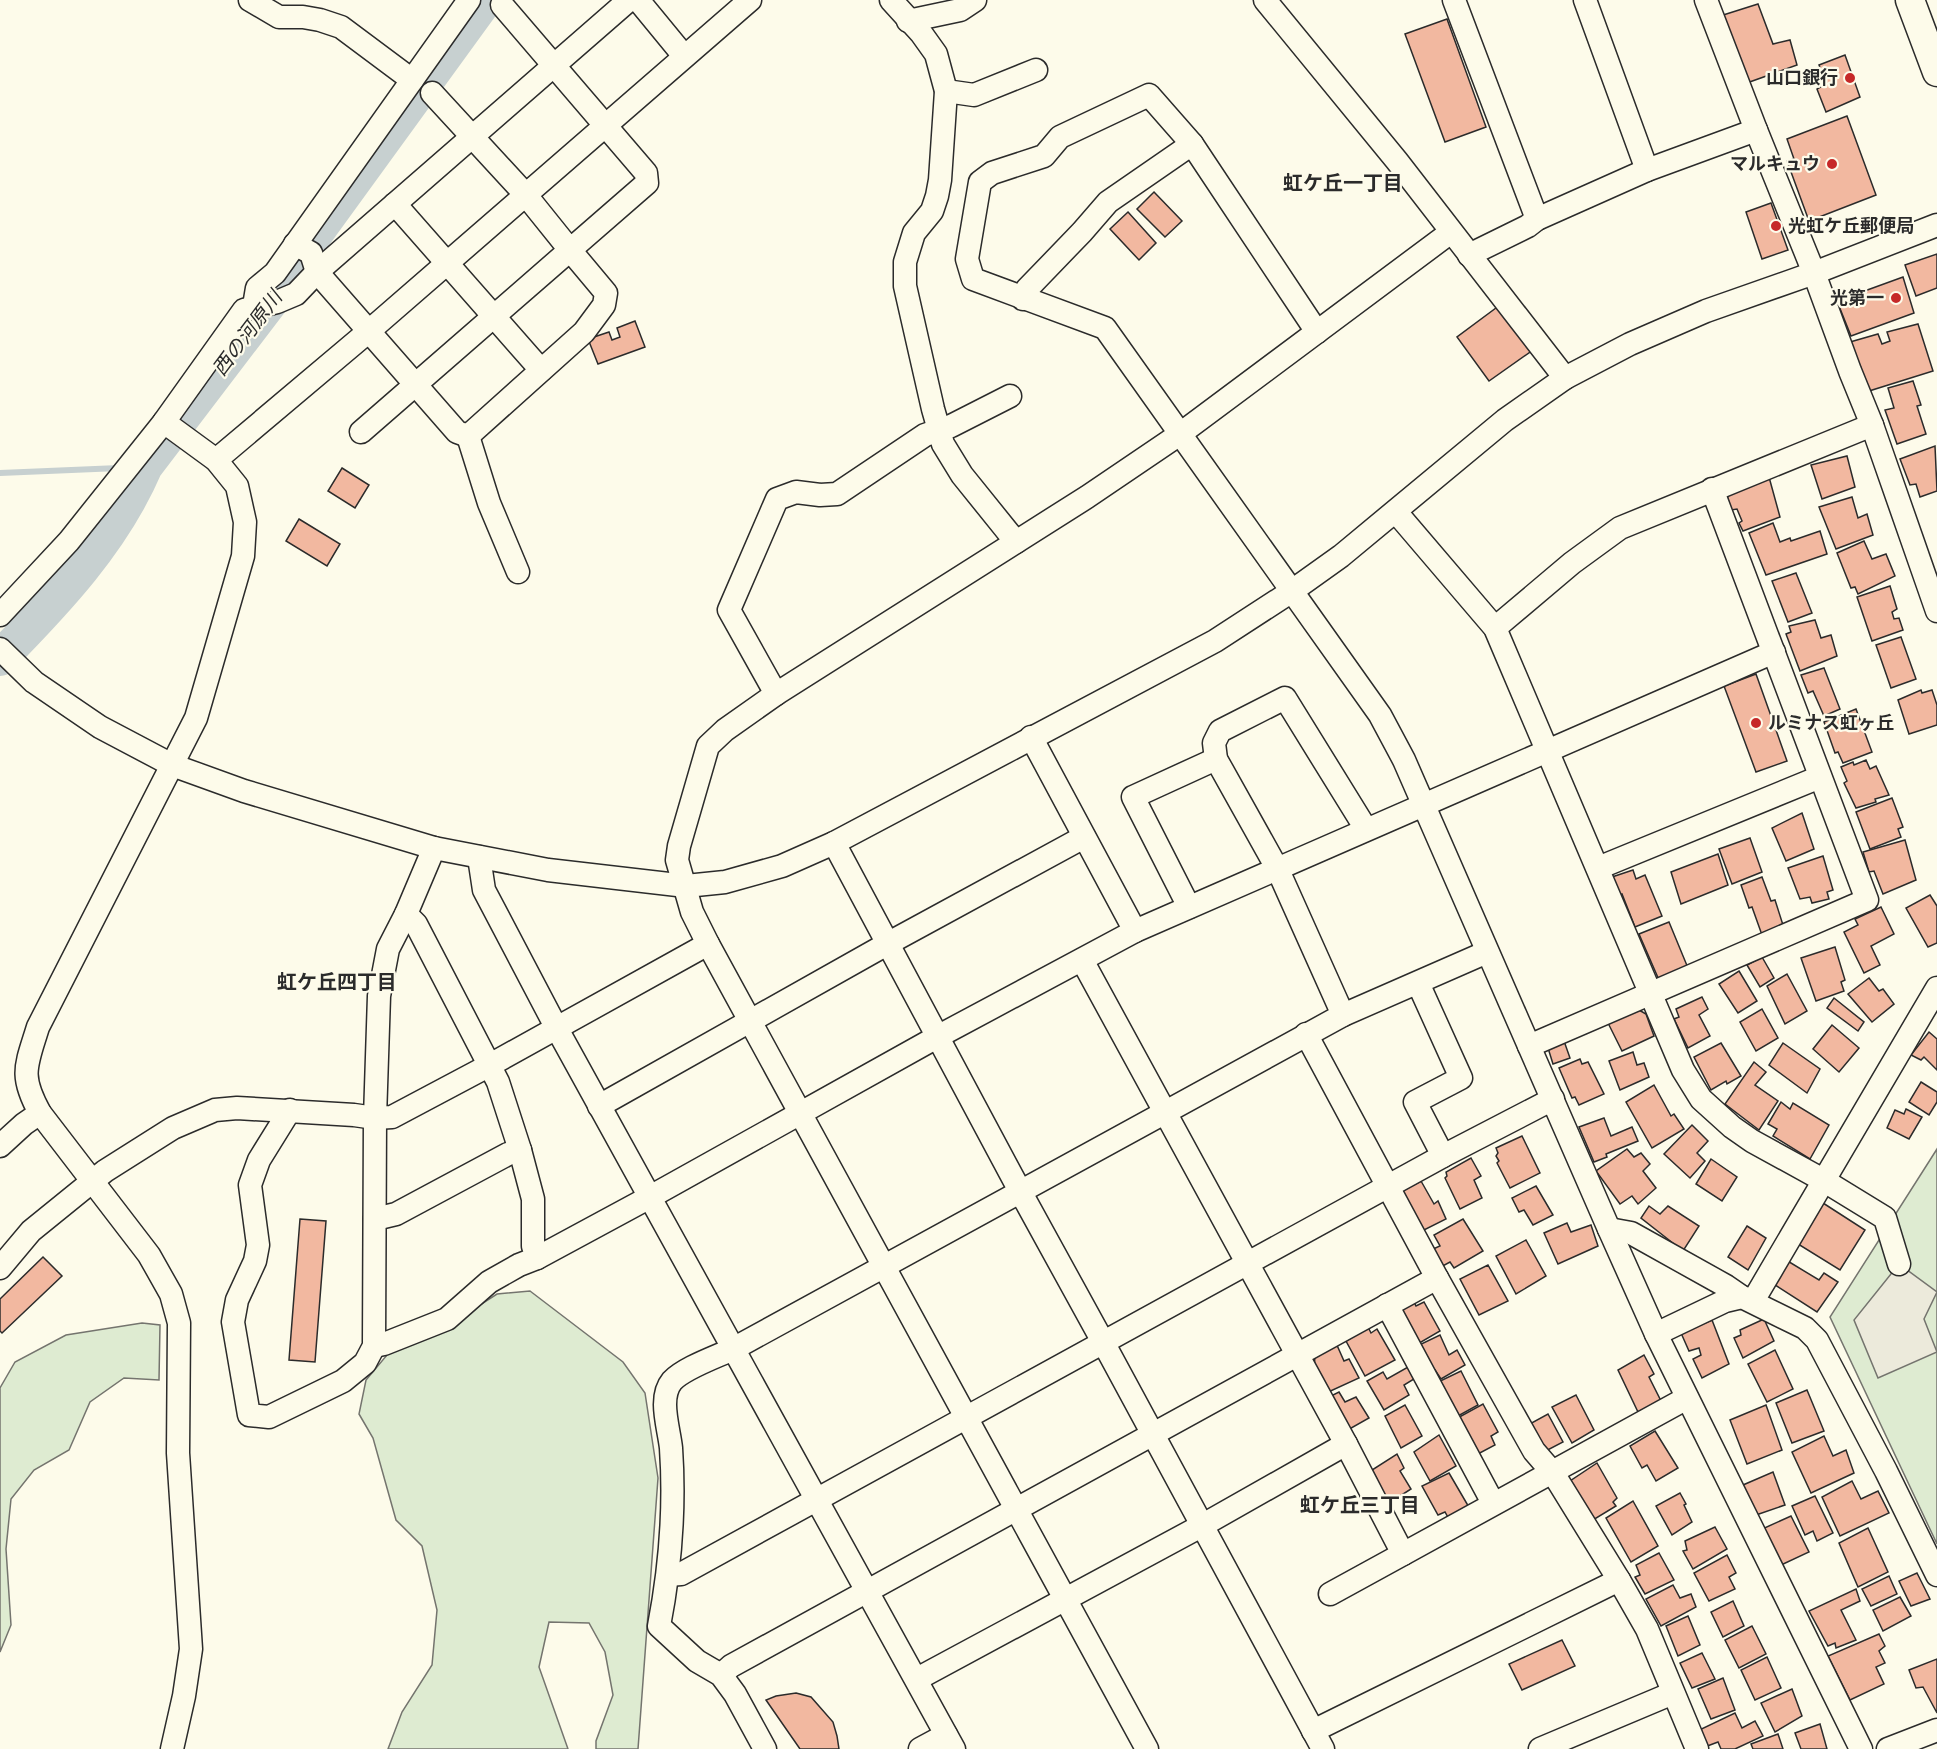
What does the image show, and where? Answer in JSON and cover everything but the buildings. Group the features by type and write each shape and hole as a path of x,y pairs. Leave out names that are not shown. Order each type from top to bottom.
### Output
{"main road":[{"path":"1910,0 1937,72"}],"street":[{"path":"250,0 279,17 320,20 341,27 412,80"},
{"path":"0,615 69,541 164,422 244,310 296,294 306,254 337,188 469,0"},
{"path":"264,304 257,288 275,273 395,204 629,0"},
{"path":"638,0 684,56"},
{"path":"216,460 369,331 750,0"},
{"path":"891,0 921,33 936,54 946,91 937,196 932,211 914,233 904,262 905,286 938,430 943,444 962,475 1016,542"},
{"path":"908,21 960,10 975,0"},
{"path":"1265,0 1397,161 1565,378"},
{"path":"1454,0 1537,219"},
{"path":"1585,0 1647,170"},
{"path":"1706,0 1872,425 1937,611"},
{"path":"361,432 647,183 646,173 502,5"},
{"path":"946,91 974,95 1036,70"},
{"path":"432,93 525,194 606,293 604,305 584,332 468,436"},
{"path":"1317,332 1192,144 1149,95 1060,137 1044,156 992,173 980,182 974,206 967,258 973,279 1105,328 1380,715 1404,760 1656,1334 1860,1749"},
{"path":"1469,255 1528,226 1537,219 1647,170 1756,130"},
{"path":"1023,299 1027,289 1083,232 1108,202 1192,144"},
{"path":"937,196 974,206"},
{"path":"395,204 541,370"},
{"path":"0,649 34,682 100,728 172,765 244,791 435,848 479,857 548,870 686,886 725,882 782,866 834,843 1030,737 1215,641 1341,556 1505,420 1565,378 1630,344 1706,311 1814,273 1937,225"},
{"path":"1146,1748 708,944 692,912 677,860 678,853 708,746 725,730 776,694 1016,542 1180,434 1451,232"},
{"path":"306,254 457,432 468,436"},
{"path":"776,694 729,610 777,499 796,492 820,495 837,494 925,435 1010,396"},
{"path":"164,422 216,460 237,486 245,522 243,556 196,718 163,778 38,1027 26,1068 29,1093 40,1113 149,1256 171,1294 179,1323 178,1453 191,1649 184,1696 172,1749"},
{"path":"1495,628 1572,563 1620,528 1872,425"},
{"path":"468,436 489,503 518,572"},
{"path":"1529,1046 1867,900 1712,489"},
{"path":"1396,512 1495,628 1683,1070 1701,1099 1732,1127 1752,1141 1823,1180 1885,1218 1899,1264"},
{"path":"374,1346 447,1319 489,1282 519,1265 537,1258 650,1197 937,1037 1135,931 1774,652"},
{"path":"1343,1015 1278,870 1216,759 1214,743 1220,731 1285,698 1366,829"},
{"path":"1030,737 1135,931"},
{"path":"1189,907 1133,796 1216,759"},
{"path":"1598,868 1820,777"},
{"path":"599,1106 887,944 1084,837"},
{"path":"834,843 1318,1740 1619,1580"},
{"path":"291,1110 259,1160 250,1185 258,1245 255,1261 237,1300 233,1323 249,1415 269,1417 343,1381 365,1363 374,1346 375,1118 379,996 388,949 435,848"},
{"path":"479,857 484,891 556,1028 950,1742 920,1749"},
{"path":"406,914 416,924 498,1082 533,1198 533,1246 537,1258"},
{"path":"0,1268 31,1230 105,1171 174,1128 215,1110 237,1107 375,1118 392,1117 708,944"},
{"path":"765,1749 735,1694 721,1675 697,1661 659,1626 668,1575 671,1449 665,1398 672,1382 684,1373 733,1349 1306,1034 1343,1015 1487,952"},
{"path":"1082,960 1246,1265 1346,1444 1403,1554"},
{"path":"1418,983 1461,1078 1416,1102 1443,1156"},
{"path":"1747,1299 1823,1180 1937,988"},
{"path":"1306,1034 1437,1278 1534,1451 1553,1473 1647,1629 1697,1749"},
{"path":"668,1575 681,1574 1443,1156 1553,1099"},
{"path":"0,1146 40,1113"},
{"path":"375,1219 396,1214 508,1154 520,1150"},
{"path":"1609,1229 1631,1233 1747,1299 1805,1328 1817,1340 1886,1471 1937,1575"},
{"path":"721,1675 731,1666 867,1590 1154,1435 1437,1278"},
{"path":"1656,1334 1725,1301 1747,1299"},
{"path":"1387,1305 1493,1503"},
{"path":"1330,1594 1686,1398"},
{"path":"917,1679 1203,1525 1346,1444"},
{"path":"1540,1749 1673,1693"},
{"path":"1888,1749 1937,1730"}],"green space":[{"path":"1937,1149 1937,1544 1830,1317"},
{"path":"530,1291 623,1362 645,1393 658,1478 638,1749 596,1749 596,1741 613,1695 605,1652 589,1623 549,1622 539,1667 568,1749 388,1749 402,1712 432,1665 437,1610 422,1546 396,1520 373,1438 359,1414 366,1380 392,1349 447,1326 497,1294"},
{"path":"142,1323 160,1325 159,1380 124,1378 90,1402 69,1450 34,1470 11,1499 6,1549 11,1625 0,1652 0,1388 15,1362 66,1335"}],"shaded area":[{"path":"1899,1264 1937,1292 1924,1319 1937,1352 1878,1378 1854,1320"}],"waterway":[{"name":"西の河原川","path":"0,658 62,592 100,545 117,520 145,466 286,281 315,234 485,0"},
{"path":"0,473 119,468"}],"place":[{"name":"山口銀行","path":"1850,78"},
{"name":"マルキュウ","path":"1832,164"},
{"name":"光虹ケ丘郵便局","path":"1776,226"},
{"name":"光第一","path":"1896,298"},
{"name":"ルミナス虹ヶ丘","path":"1756,723"}],"district":[{"name":"虹ケ丘一丁目","path":"1343,183"},
{"name":"虹ケ丘四丁目","path":"337,982"},
{"name":"虹ケ丘三丁目","path":"1360,1505"}]}
